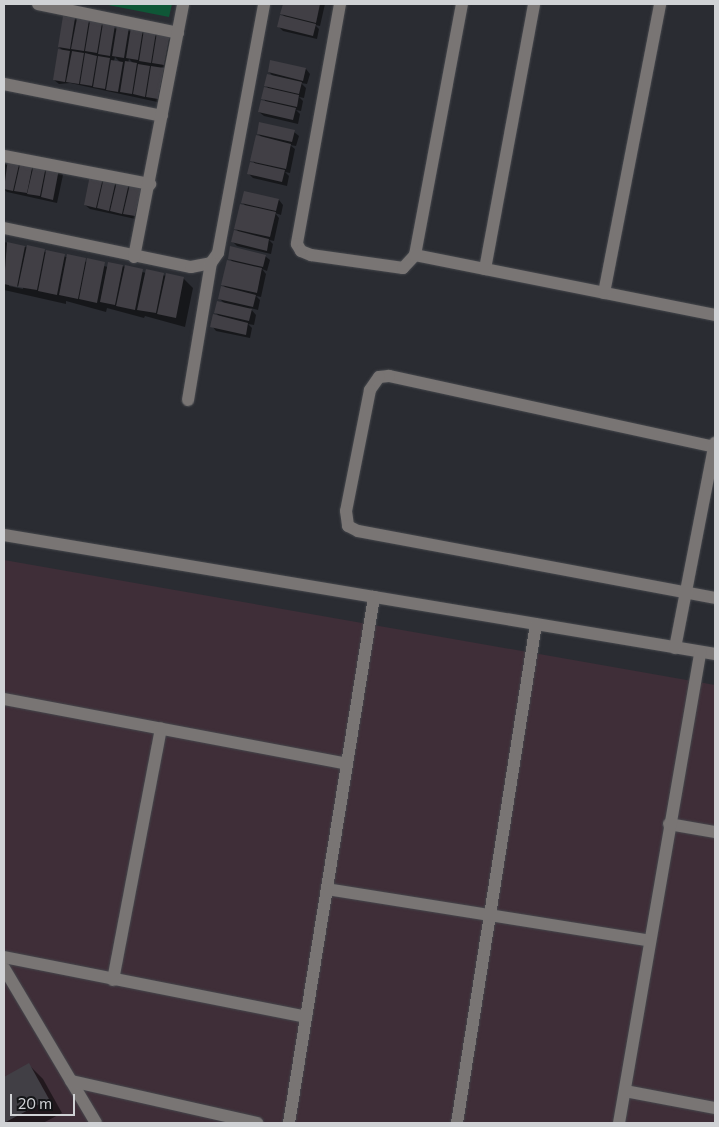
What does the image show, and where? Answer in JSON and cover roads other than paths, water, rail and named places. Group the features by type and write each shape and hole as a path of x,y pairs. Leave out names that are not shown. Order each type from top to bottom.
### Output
{"street":[{"path":"38,4 178,33"},
{"path":"134,257 150,184 183,4"},
{"path":"188,400 211,263 218,253 264,4"},
{"path":"340,4 297,244 302,251 311,255 393,268 403,268 415,255 462,4"},
{"path":"485,269 534,4"},
{"path":"604,293 660,4"},
{"path":"4,84 162,116"},
{"path":"4,156 150,184"},
{"path":"4,228 134,257 190,267 211,263"},
{"path":"415,255 715,315"},
{"path":"675,648 686,592 715,445 389,376 379,377 370,390 346,511 348,526 358,531 686,592 715,598"},
{"path":"4,535 715,654"},
{"path":"289,1123 374,597"},
{"path":"457,1123 536,624"},
{"path":"619,1123 700,652"},
{"path":"4,699 347,764"},
{"path":"113,980 161,729"},
{"path":"669,824 715,832"},
{"path":"327,889 650,941"},
{"path":"4,957 306,1017"},
{"path":"4,968 96,1123"},
{"path":"71,1082 257,1123"},
{"path":"625,1091 715,1108"}]}
